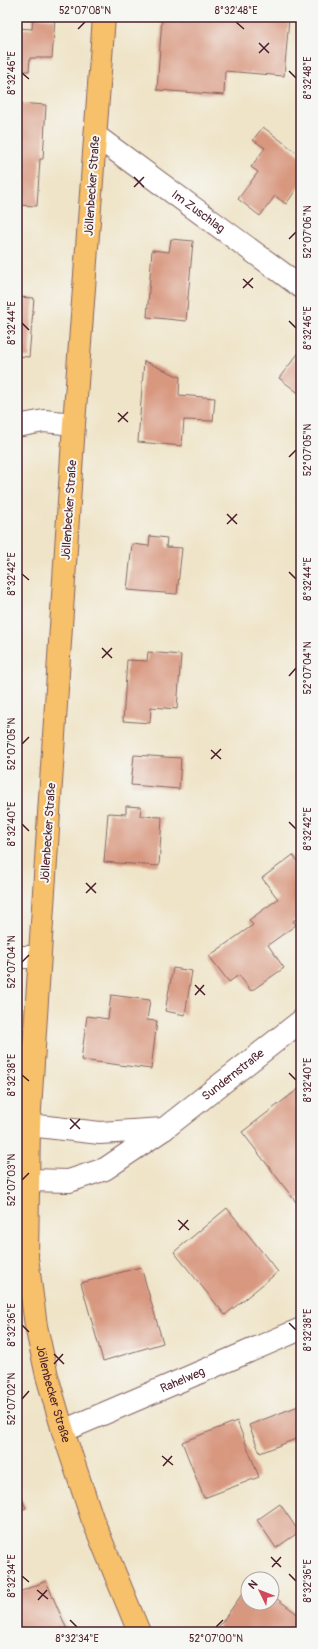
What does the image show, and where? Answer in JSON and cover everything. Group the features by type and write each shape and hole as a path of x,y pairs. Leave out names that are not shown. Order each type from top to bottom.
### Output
{"main road":[{"name":"Jöllenbecker Straße","path":"104,17 74,424 29,1125 28,1180 22,1259 46,1376 63,1431 92,1518 139,1632"}],"street":[{"name":"Im Zuschlag","path":"96,136 301,286"},
{"path":"17,426 44,421 74,424"},
{"path":"17,957 40,957"},
{"name":"Sundernstraße","path":"28,1180 69,1181 105,1169 164,1128 301,1021"},
{"path":"29,1125 100,1133 164,1128"},
{"name":"Rahelweg","path":"63,1431 301,1328"}],"building":[{"path":"33,17 55,19 52,58 30,58 29,71 17,71 17,28 32,29"},
{"path":"162,17 265,17 289,19 284,76 225,71 224,95 157,90"},
{"path":"17,103 46,105 43,159 40,159 37,206 17,205"},
{"path":"263,127 301,156 301,183 286,204 275,196 260,216 238,199 258,172 251,167 265,148 253,140"},
{"path":"171,239 193,241 186,321 147,317 152,250 169,252"},
{"path":"17,297 34,298 29,357 17,356"},
{"path":"301,350 301,395 279,378"},
{"path":"144,361 180,377 179,395 215,398 213,421 184,420 182,446 138,442"},
{"path":"150,536 167,538 166,547 182,548 177,594 127,590 132,544 149,546"},
{"path":"148,652 181,655 177,709 151,707 150,723 123,721 127,660 147,661"},
{"path":"134,755 181,758 179,789 131,785"},
{"path":"126,806 141,807 140,816 162,817 159,866 104,862 108,813 126,814"},
{"path":"293,855 301,865 301,916 293,921 296,925 268,945 284,968 251,991 239,975 229,982 209,956 253,925 249,920 278,899 262,878"},
{"path":"173,968 192,971 185,1015 165,1011"},
{"path":"111,995 150,1000 147,1020 157,1021 151,1069 81,1060 87,1016 108,1019"},
{"path":"301,1087 301,1198 296,1202 242,1132"},
{"path":"227,1208 278,1272 225,1315 174,1252"},
{"path":"141,1267 163,1343 103,1361 81,1283"},
{"path":"301,1405 301,1437 260,1453 249,1425"},
{"path":"237,1421 259,1477 204,1498 182,1442"},
{"path":"17,1489 26,1508 17,1512"},
{"path":"280,1504 299,1532 276,1548 257,1520"},
{"path":"46,1581 68,1632 17,1632 17,1593"},
{"path":"240,1597 240,1611 280,1611 280,1601 300,1616 301,1615 301,1632 215,1632"}]}
